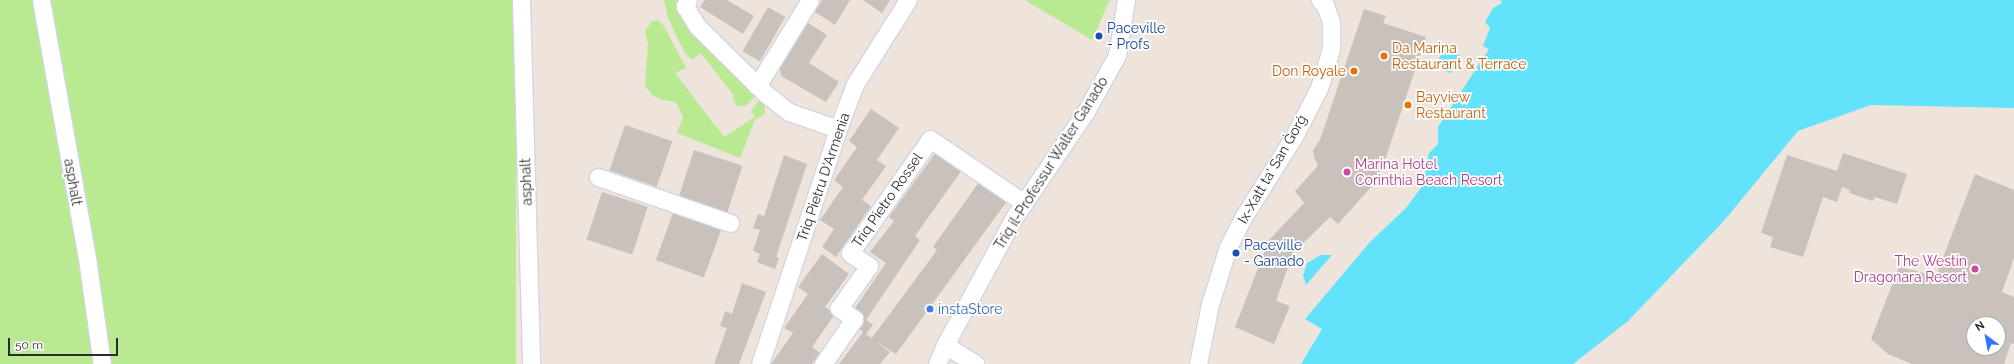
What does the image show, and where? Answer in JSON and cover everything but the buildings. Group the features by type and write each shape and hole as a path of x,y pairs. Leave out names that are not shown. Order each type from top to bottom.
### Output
{"street":[{"name":"asphalt","path":"41,0 88,266 102,364"},
{"name":"asphalt","path":"521,0 531,364"},
{"path":"688,0 684,6 697,26 757,86 788,112 838,129"},
{"path":"757,86 810,0"},
{"name":"Triq Pietru D'Armenia","path":"760,364 838,129 855,84 908,0"},
{"name":"Triq il-Professur Walter Ganado","path":"937,364 945,346 1013,219 1086,111 1117,54 1126,0"},
{"name":"Ix-Xatt ta' San Ġorġ","path":"1198,364 1210,304 1228,247 1244,216 1293,138 1319,88 1331,49 1331,22 1325,5 1320,0"},
{"name":"Triq Pietro Rossel","path":"823,364 854,319 838,308 869,266 850,253 930,139 1024,203"},
{"path":"598,177 730,223"},
{"path":"945,346 976,364"}],"green space":[{"path":"0,0 516,0 516,364 0,364"},
{"path":"664,0 680,0 680,13 707,49 757,94 746,106 737,106 732,98 734,96 701,53 692,60 685,53 668,18"},
{"path":"1025,0 1110,0 1092,40"},
{"path":"658,20 664,26 686,68 675,73 724,137 755,117 751,111 760,99 764,103 765,114 755,120 740,158 677,133 683,117 676,102 663,100 652,95 645,86 648,44 645,31 652,21"}],"water":[{"path":"1501,0 2014,0 2014,108 1871,105 1798,131 1723,222 1628,321 1573,364 1301,364 1322,329 1305,319 1370,242 1406,208 1423,185 1429,153 1438,144 1438,127 1489,49 1483,46 1490,28 1485,22 1493,8 1502,3"},
{"path":"1444,48 1459,55 1451,73 1436,66"},
{"path":"1321,255 1332,255 1306,285 1303,275 1307,263"}],"place":[{"name":"Paceville - Profs","path":"1099,36"},
{"name":"Da Marina Restaurant & Terrace","path":"1384,56"},
{"name":"Don Royale","path":"1354,71"},
{"name":"Bayview Restaurant","path":"1408,105"},
{"name":"Marina Hotel Corinthia Beach Resort","path":"1347,172"},
{"name":"Paceville - Ganado","path":"1236,253"},
{"name":"The Westin Dragonara Resort","path":"1975,269"},
{"name":"instaStore","path":"930,309"}]}
